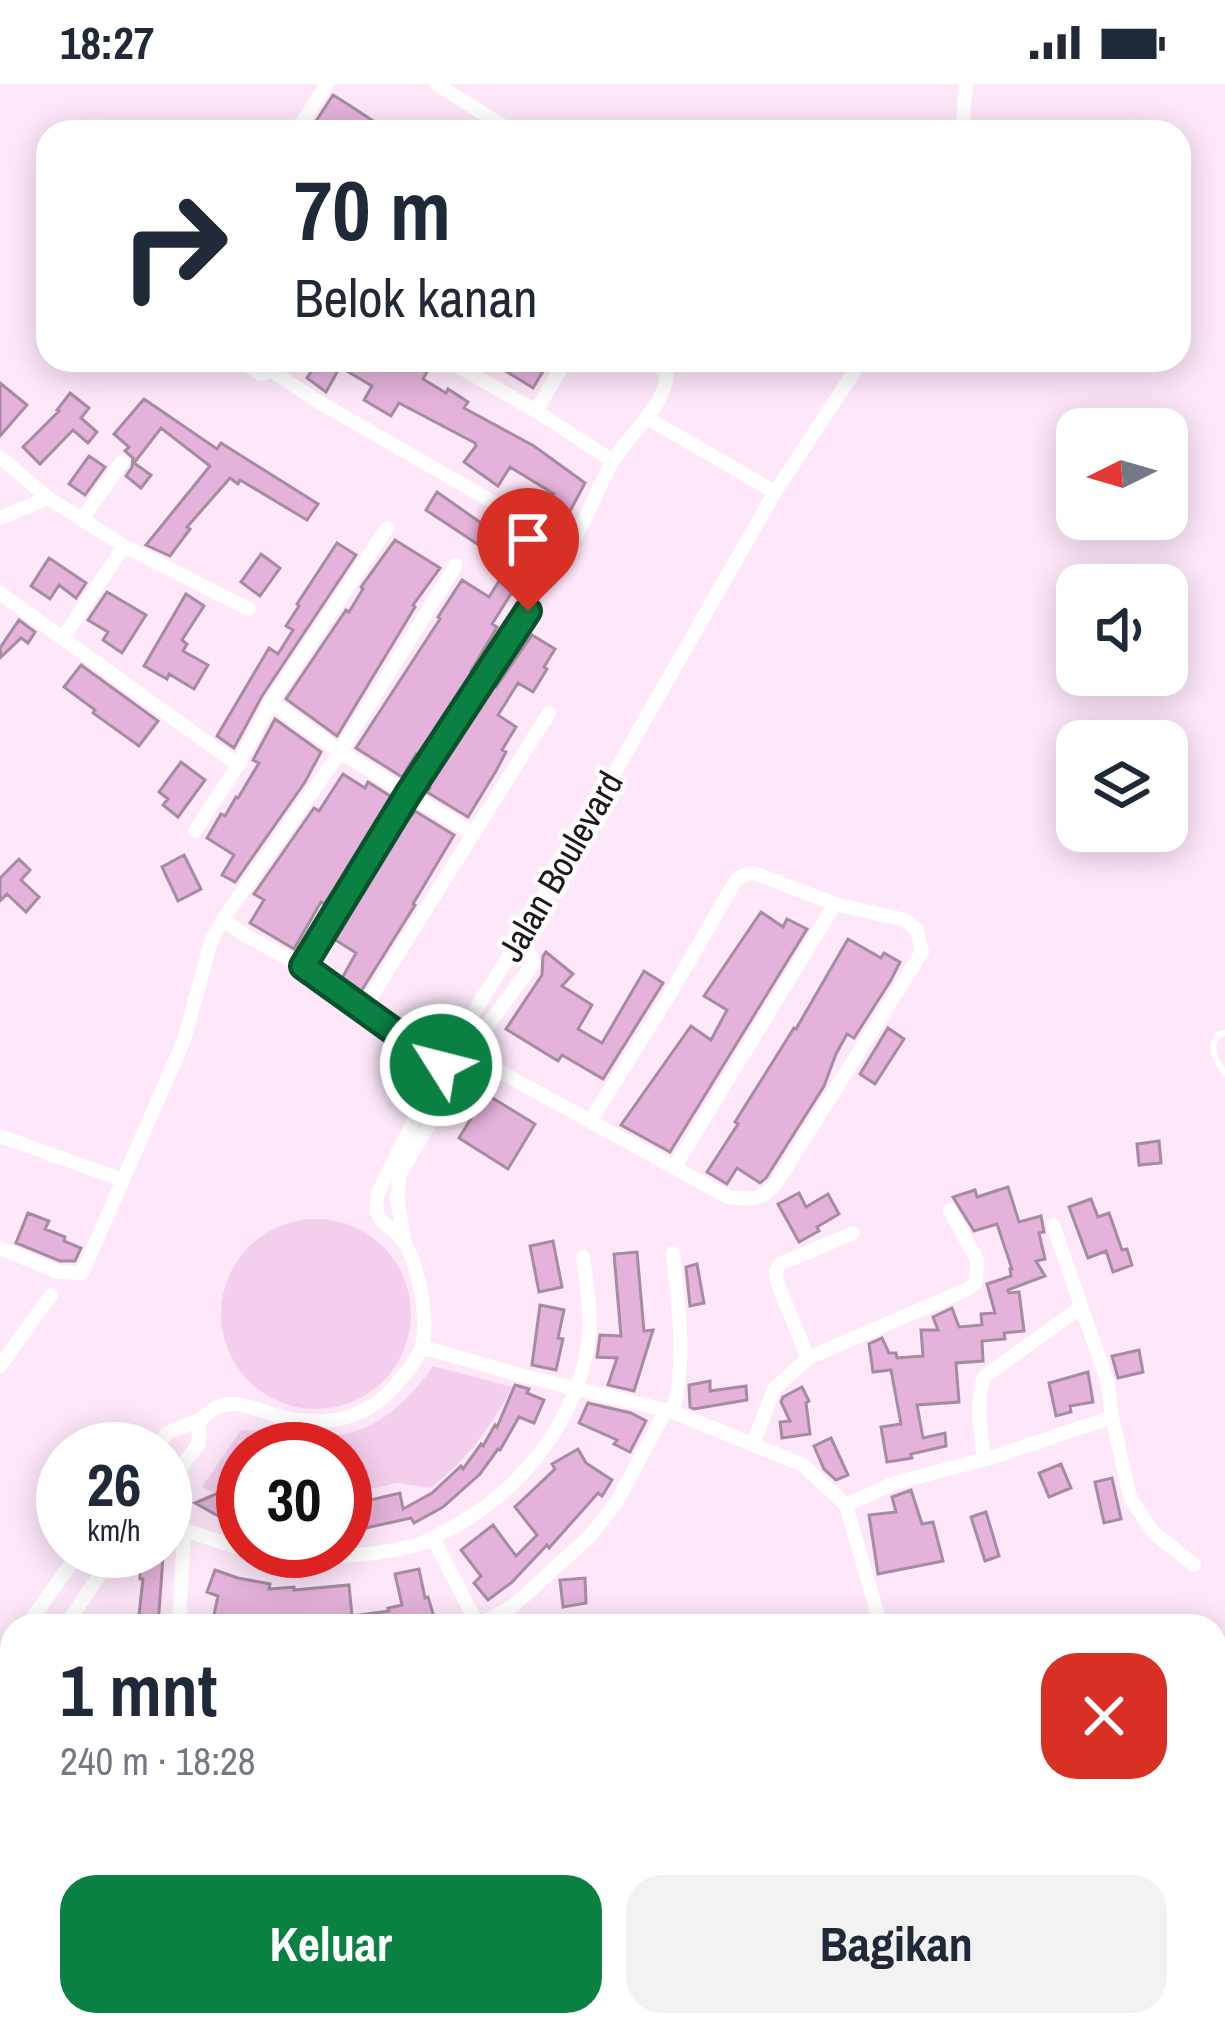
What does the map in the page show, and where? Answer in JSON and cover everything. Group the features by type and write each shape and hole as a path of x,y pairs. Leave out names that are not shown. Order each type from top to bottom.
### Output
{"street":[{"path":"304,120 326,84"},
{"path":"436,84 494,120"},
{"path":"963,120 966,84"},
{"path":"283,372 314,399 569,546 584,526 614,461 647,418 668,372"},
{"path":"468,372 614,461"},
{"path":"536,410 559,372"},
{"name":"Jalan Boulevard","path":"422,1347 419,1281 404,1239 379,1220 374,1207 378,1193 441,1065 519,940 776,492 854,372"},
{"path":"647,418 776,492"},
{"path":"0,457 48,498 124,546 249,609"},
{"path":"82,518 122,462"},
{"path":"0,518 48,498"},
{"path":"195,831 271,702 387,528"},
{"path":"63,638 124,546"},
{"path":"0,1248 58,1272 82,1273 184,1040 211,942 223,919 340,752 456,566"},
{"path":"0,592 238,765"},
{"path":"303,966 528,611"},
{"path":"271,702 340,752 474,834"},
{"path":"364,1008 549,713"},
{"path":"470,1055 728,1197 765,1196 922,952 917,930 905,920 836,904 754,873 736,880 590,1120"},
{"path":"674,1168 836,904"},
{"path":"223,919 303,966 441,1065"},
{"path":"404,1239 397,1196 400,1174 483,1032 532,964 519,940"},
{"path":"0,1136 123,1180"},
{"path":"753,1444 774,1389 808,1358 976,1282 977,1260 950,1210"},
{"path":"1053,1225 1108,1383 1130,1497 1153,1532 1194,1565"},
{"path":"808,1358 776,1271 780,1264 853,1233"},
{"path":"499,1614 591,1535 616,1503 670,1411 681,1382 682,1354 673,1252"},
{"path":"372,1552 420,1544 464,1523 501,1495 539,1456 578,1388 588,1345 583,1257"},
{"path":"0,1366 51,1295"},
{"path":"984,1460 979,1406 984,1377 1081,1307"},
{"path":"192,1423 214,1408 234,1403 292,1420 340,1420 357,1415 389,1392 422,1347 670,1411 803,1465 846,1504 878,1614"},
{"path":"846,1504 895,1483 984,1460 1112,1417"},
{"path":"192,1452 198,1445 200,1420"},
{"path":"433,1538 472,1614"},
{"path":"35,1614 61,1578"},
{"path":"73,1614 98,1578"},
{"path":"180,1614 182,1578"}],"lane":[{"path":"1225,1033 1213,1045 1225,1074"}],"shaded area":[{"path":"316,1219 353,1226 384,1246 404,1277 411,1314 404,1351 384,1382 353,1402 316,1409 279,1402 248,1382 228,1351 221,1314 228,1277 248,1246 279,1226"},
{"path":"433,1366 513,1387 477,1442 430,1488 397,1483 372,1489 372,1424 409,1396"},
{"path":"216,1467 216,1493 202,1487"}],"building":[{"path":"333,95 372,120 317,120"},
{"path":"311,372 337,372 326,392 307,378"},
{"path":"348,372 427,372 423,379 468,402 464,408 534,446 585,483 561,528 540,516 554,494 510,467 498,486 464,462 475,443 399,403 391,416 364,400 372,386"},
{"path":"507,372 543,372 533,388"},
{"path":"0,383 27,405 0,436"},
{"path":"70,393 89,408 81,418 97,432 88,443 73,430 40,464 23,447"},
{"path":"144,399 217,449 221,443 318,504 307,520 230,478 187,527 170,556 146,545 210,466 161,428 134,463 151,475 141,488 126,476 133,458 125,451 129,447 114,434"},
{"path":"89,456 105,467 85,495 69,484"},
{"path":"437,492 538,563 520,593 514,589 492,624 497,627 474,673 402,777 356,748 462,580 489,597 509,565 426,510"},
{"path":"395,540 440,568 413,605 337,736 286,699"},
{"path":"337,543 356,555 262,696 234,748 217,736 269,648 278,654 293,630 286,626 297,604"},
{"path":"261,554 280,568 260,596 241,582"},
{"path":"49,558 86,583 76,598 59,585 50,599 31,586"},
{"path":"107,592 146,615 122,653 103,640 108,632 88,620"},
{"path":"186,594 204,606 182,640 187,644 183,651 208,665 194,689 144,666"},
{"path":"19,620 35,632 28,643 21,638 1,657 0,648"},
{"path":"532,635 555,649 533,692 518,683 498,715 516,727 468,817 427,792 427,786"},
{"path":"81,665 158,721 139,746 64,687"},
{"path":"275,719 321,752 235,882 222,875 234,855 207,838 259,763 253,760"},
{"path":"181,762 205,780 178,817 163,805 168,799 159,792"},
{"path":"343,774 365,788 368,782 390,796 389,800 294,949 250,923 264,900 254,894"},
{"path":"415,811 454,835 360,993 341,980 356,953 334,939"},
{"path":"184,855 201,889 178,901 162,867"},
{"path":"19,859 30,870 21,880 39,897 26,912 7,894 0,901 0,878"},
{"path":"761,912 783,927 787,919 807,929 670,1152 621,1125 691,1026 711,1040 727,1010 704,996"},
{"path":"848,939 881,958 884,953 900,962 854,1038 847,1034 824,1086 766,1178 760,1183 737,1168 727,1184 707,1172"},
{"path":"546,952 573,974 562,986 592,1005 578,1029 602,1043 644,971 663,983 603,1079 562,1055 558,1061 506,1029 542,975"},
{"path":"888,1028 904,1039 875,1084 860,1074"},
{"path":"486,1094 535,1124 508,1169 459,1138"},
{"path":"1159,1141 1161,1163 1139,1165 1137,1144"},
{"path":"1008,1187 1019,1222 1041,1216 1044,1232 1039,1233 1045,1259 1036,1261 1045,1276 1008,1290 1019,1292 1024,1331 982,1341 983,1361 956,1363 959,1402 917,1405 923,1438 945,1433 946,1446 887,1462 881,1427 901,1424 891,1370 873,1372 869,1344 882,1338 897,1358 923,1356 921,1330 938,1330 933,1317 952,1308 959,1327 982,1325 981,1314 995,1313 987,1284 1011,1276 1012,1269 997,1224 974,1231 953,1197 975,1190 977,1197"},
{"path":"799,1193 806,1207 828,1194 839,1214 799,1242 778,1204"},
{"path":"1091,1199 1098,1217 1109,1213 1132,1265 1113,1272 1106,1251 1088,1258 1069,1207"},
{"path":"28,1213 49,1221 45,1229 81,1248 75,1261 60,1261 16,1243"},
{"path":"553,1241 562,1287 539,1292 530,1246"},
{"path":"637,1252 644,1331 653,1330 634,1391 608,1385 617,1358 597,1357 600,1335 621,1336 614,1254"},
{"path":"697,1264 704,1303 690,1306 686,1267"},
{"path":"540,1305 564,1310 556,1370 532,1365"},
{"path":"1139,1350 1143,1372 1118,1378 1112,1356"},
{"path":"1088,1372 1093,1402 1070,1406 1071,1412 1056,1416 1049,1383"},
{"path":"710,1381 710,1391 746,1386 747,1400 690,1407 689,1385"},
{"path":"515,1385 544,1400 534,1423 519,1417 480,1474 443,1507 414,1523 411,1518 372,1527 372,1500 400,1493 403,1509 432,1493 461,1466 463,1469 497,1427"},
{"path":"802,1387 809,1401 810,1434 782,1438 780,1422 790,1421 781,1402"},
{"path":"588,1403 646,1421 630,1452 614,1444 617,1440 579,1423"},
{"path":"831,1438 848,1475 836,1480 824,1469 814,1446"},
{"path":"578,1449 586,1463 612,1480 549,1548 547,1545 488,1600 474,1583 481,1576 461,1550 493,1525 516,1556 537,1535 515,1507 555,1469 552,1464"},
{"path":"1061,1464 1071,1488 1049,1497 1039,1473"},
{"path":"1112,1478 1121,1519 1104,1523 1095,1482"},
{"path":"911,1490 922,1524 933,1522 943,1561 878,1574 869,1515 896,1512 892,1497"},
{"path":"216,1494 216,1515 195,1503"},
{"path":"986,1512 999,1556 985,1561 971,1517"},
{"path":"419,1569 433,1614 367,1614 402,1605 395,1574"},
{"path":"215,1570 216,1578 294,1590 349,1585 352,1614 214,1614 218,1596 207,1592"},
{"path":"161,1578 159,1614 139,1614 143,1579"},
{"path":"585,1578 586,1603 563,1607 560,1580"}],"route":[{"path":"441,1065 303,966 528,611"}]}
